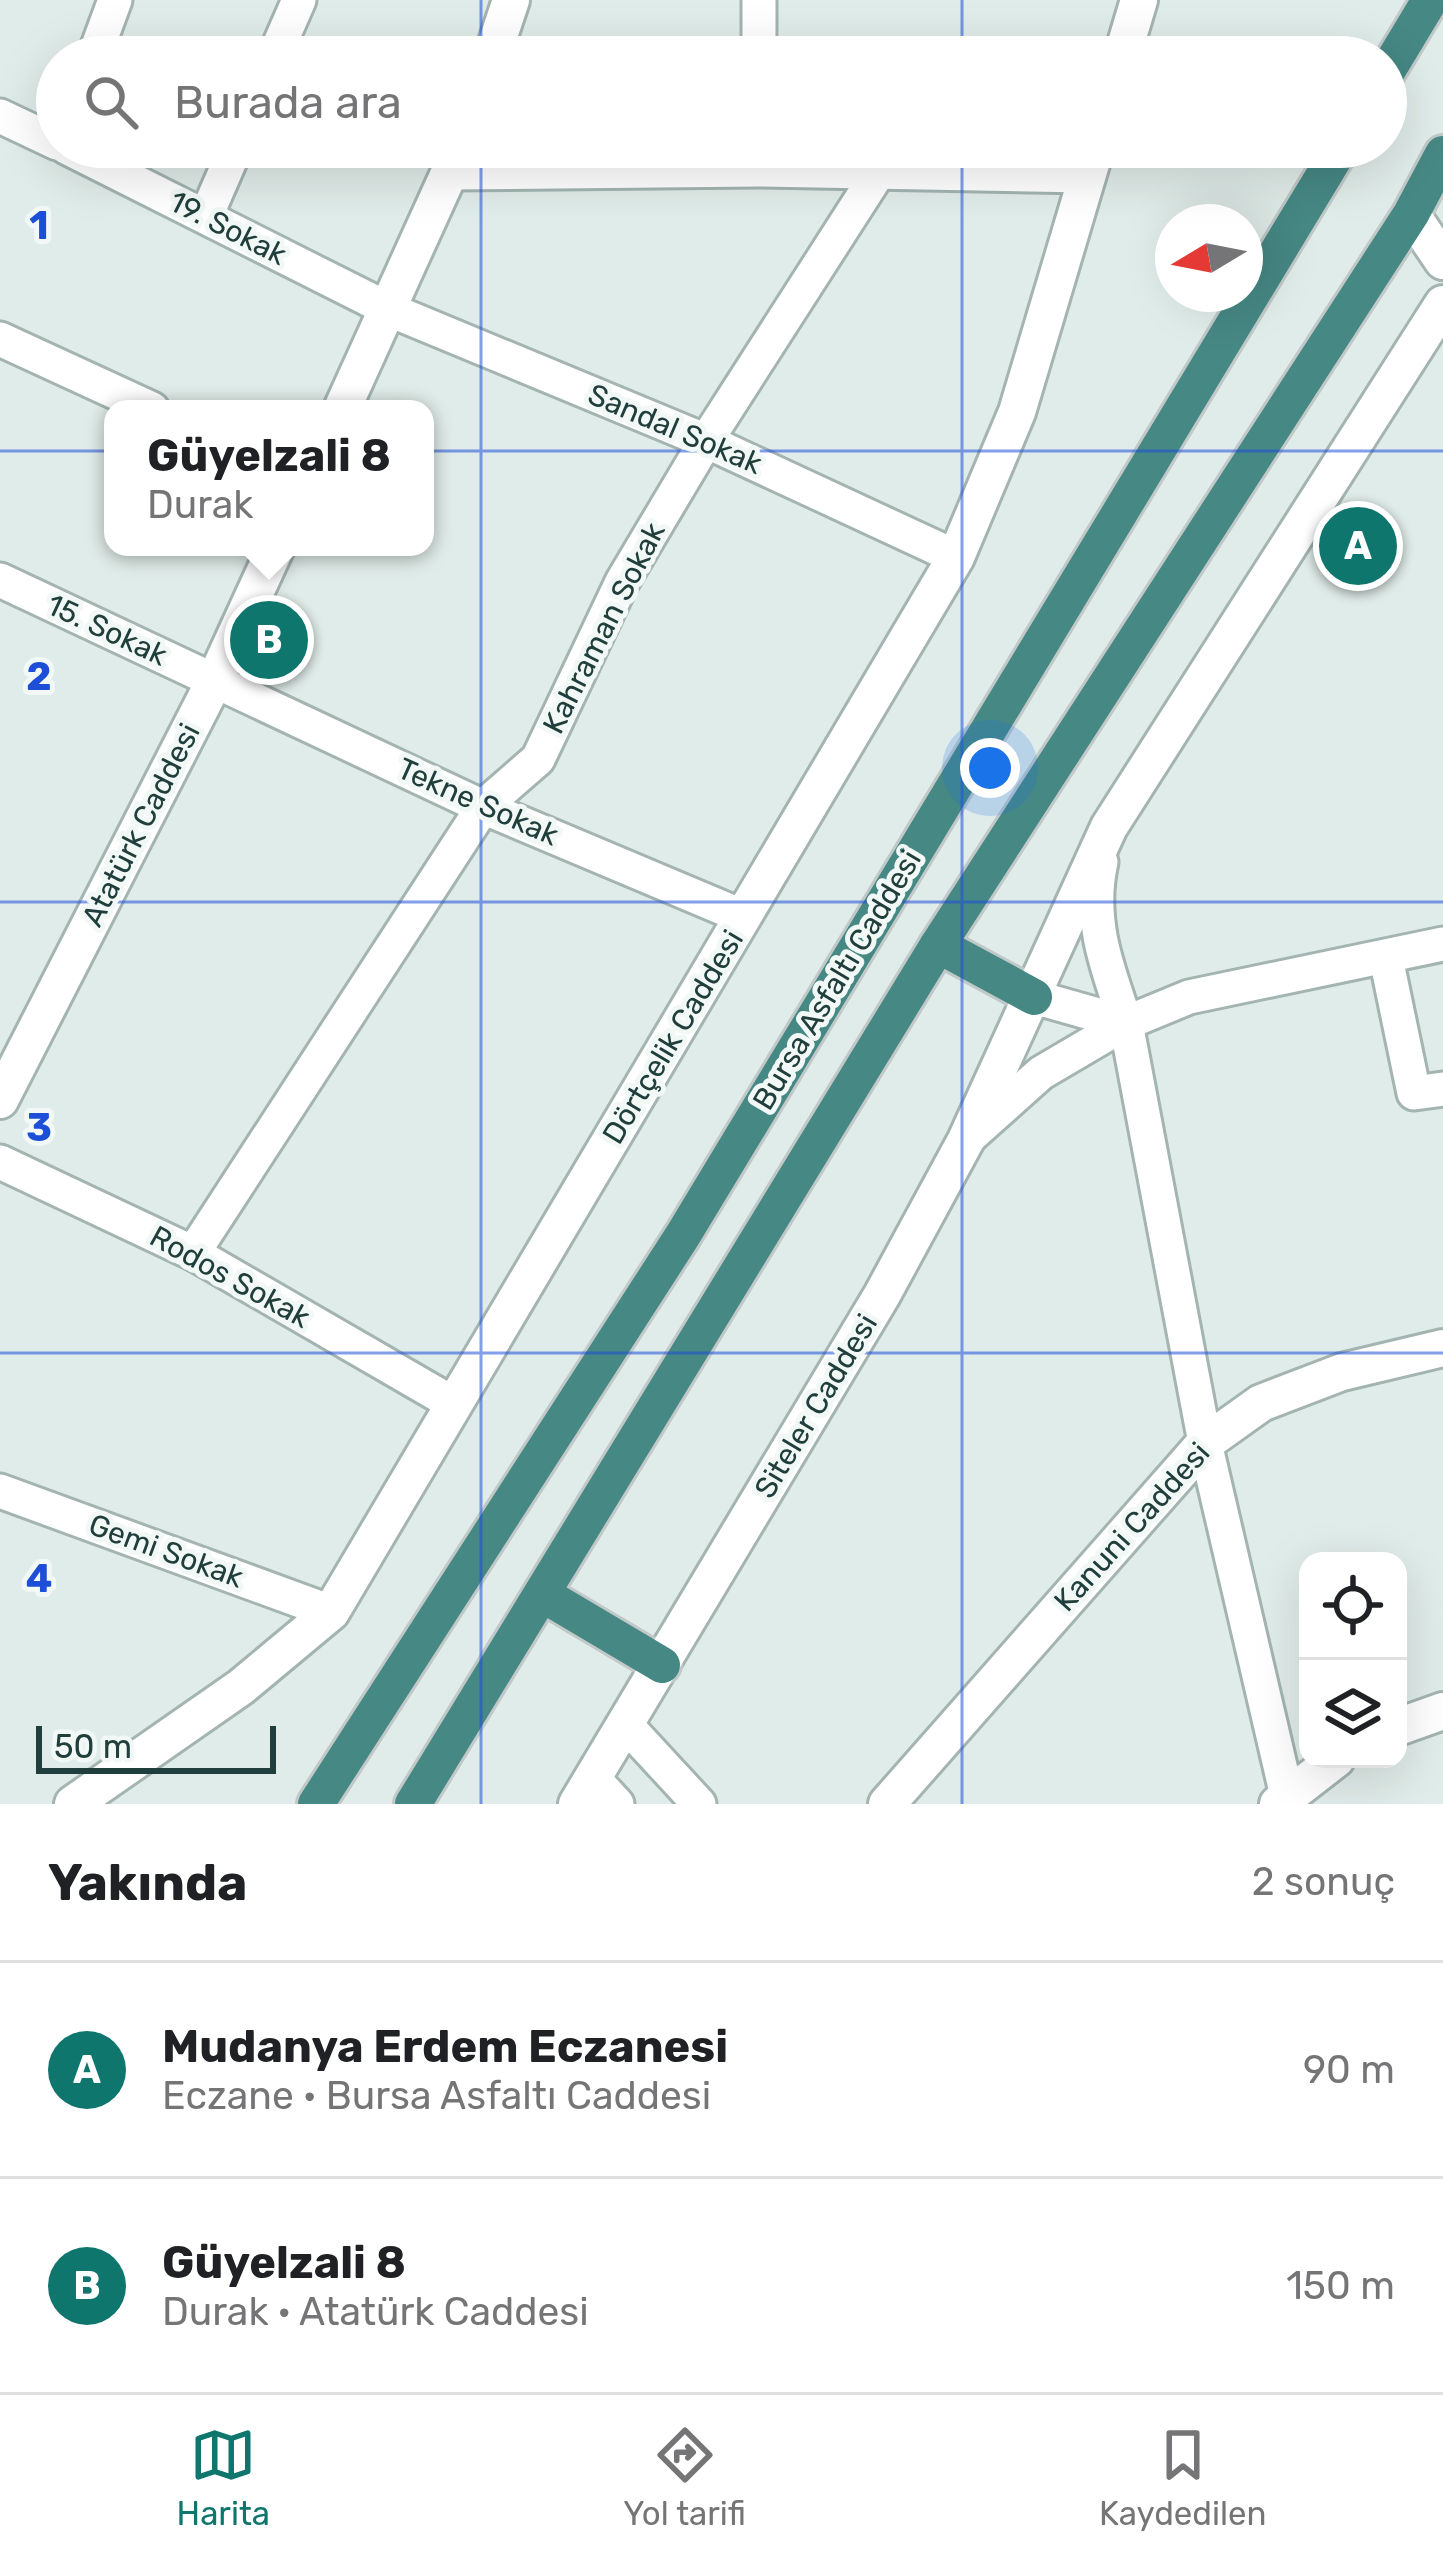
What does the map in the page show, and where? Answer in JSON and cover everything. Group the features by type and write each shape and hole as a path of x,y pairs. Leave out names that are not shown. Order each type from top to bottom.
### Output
{"highway":[{"path":"1407,38 1430,0"},
{"path":"413,1804 938,945 1411,214 1443,154"},
{"name":"Bursa Asfaltı Caddesi","path":"316,1804 682,1235 1328,168"},
{"path":"938,945 1034,997"},
{"path":"544,1595 662,1665"}],"street":[{"path":"102,36 115,0"},
{"path":"283,36 299,0"},
{"path":"499,36 511,0"},
{"path":"759,0 759,36"},
{"path":"1128,36 1138,0"},
{"path":"0,116 36,132"},
{"name":"19. Sokak","path":"109,168 390,310"},
{"path":"206,216 227,168"},
{"path":"346,400 452,168"},
{"path":"860,168 933,168"},
{"name":"Dörtçelik Caddesi","path":"73,1804 241,1688 331,1612 956,556 1017,412 1089,168"},
{"name":"Kahraman Sokak","path":"193,1253 483,806 538,759 622,582 706,440 880,170"},
{"path":"1411,214 1443,261"},
{"name":"Siteler Caddesi","path":"596,1795 626,1725 882,1295 966,1140 1109,827 1443,304"},
{"name":"Sandal Sokak","path":"390,310 706,440 956,556"},
{"path":"0,339 132,400"},
{"name":"Atatürk Caddesi","path":"0,1100 215,680 272,556"},
{"name":"15. Sokak","path":"0,580 215,680"},
{"name":"Tekne Sokak","path":"215,680 483,806 744,917"},
{"path":"1109,827 1094,895 1101,951 1126,1023 1205,1443 1282,1800 1324,1768"},
{"path":"966,1140 1041,1073 1126,1023 1190,997 1443,944"},
{"path":"1386,958 1414,1093 1443,1089"},
{"path":"1034,997 1126,1023"},
{"name":"Rodos Sokak","path":"0,1162 193,1253 454,1404"},
{"name":"Kanuni Caddesi","path":"886,1804 1205,1443 1261,1403 1342,1372 1443,1348"},
{"name":"Gemi Sokak","path":"0,1491 331,1612"},
{"path":"1407,1724 1443,1711"},
{"path":"626,1725 699,1804"}],"place":[{"name":"Mudanya Erdem Eczanesi","path":"1358,546"},
{"name":"Güyelzali 8","path":"269,640"}]}
